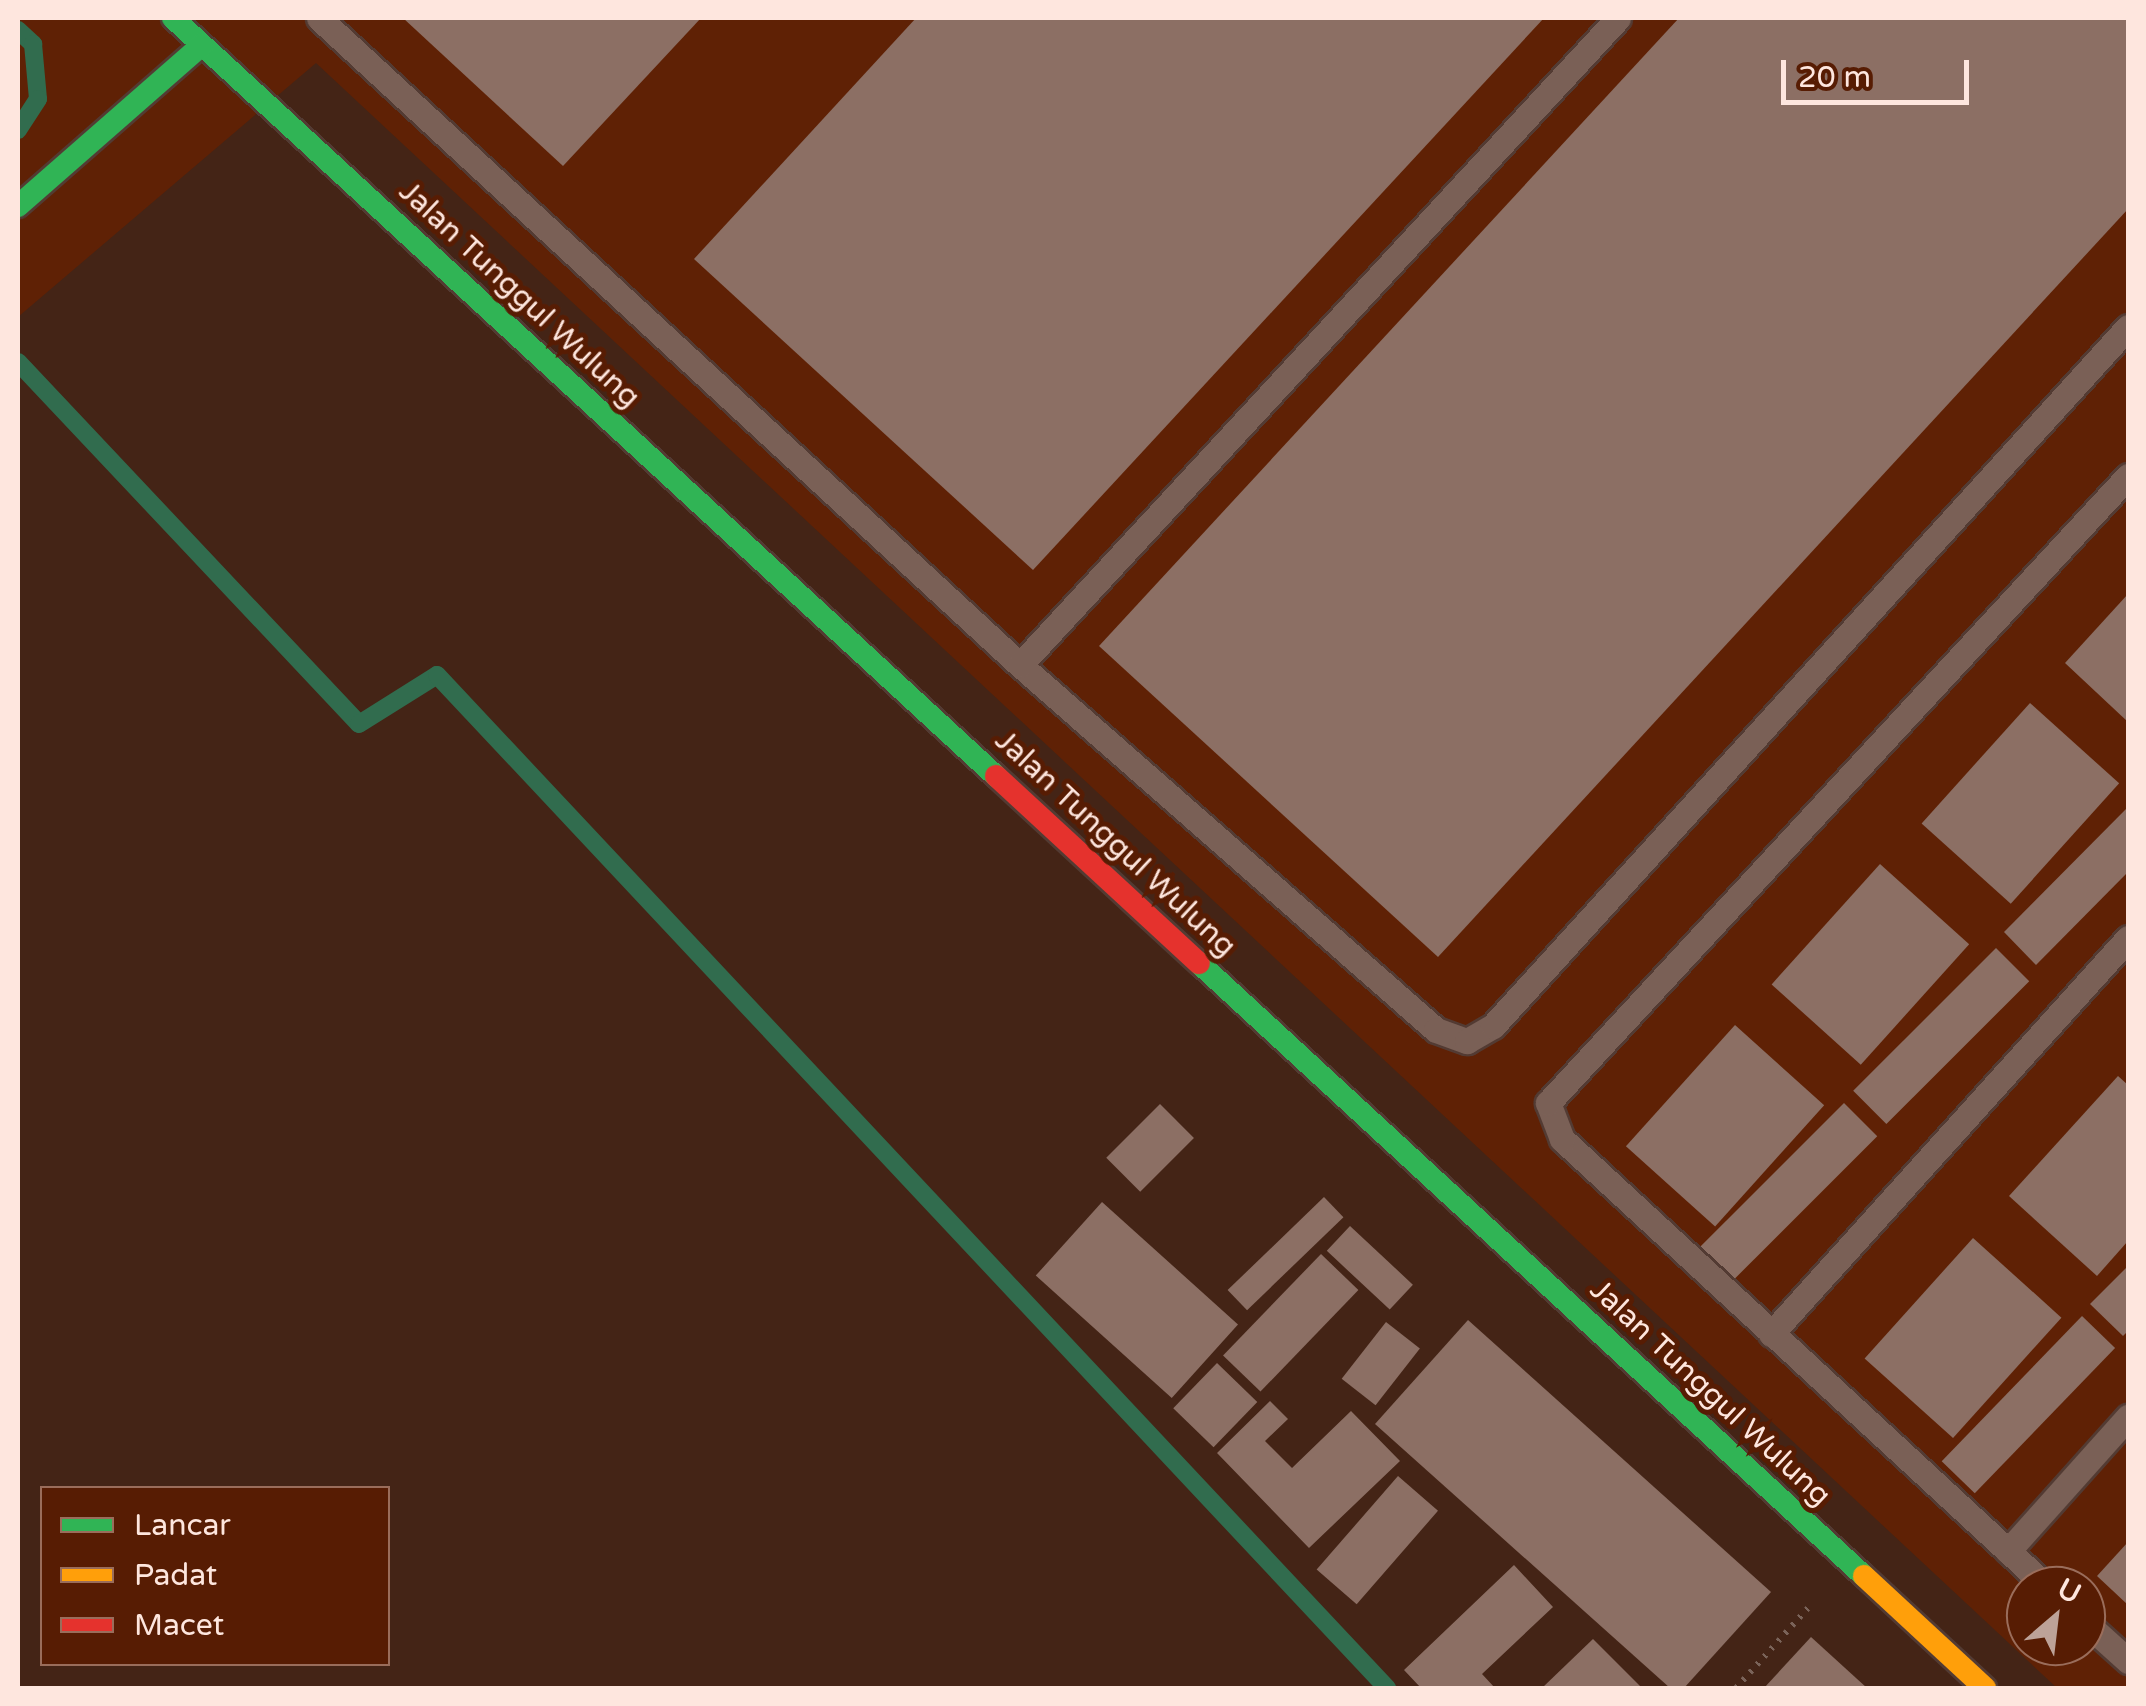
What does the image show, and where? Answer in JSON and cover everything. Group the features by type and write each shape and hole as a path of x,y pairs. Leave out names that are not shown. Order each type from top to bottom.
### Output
{"main road":[{"name":"Jalan Tunggul Wulung","path":"172,18 1986,1688"},
{"path":"24,200 202,45"}],"lane":[{"path":"319,18 680,342 1020,665 1436,1030 1467,1042 1492,1026 2128,327"},
{"path":"1020,665 1618,18"},
{"path":"2024,1566 1562,1139 1548,1104 2128,476"},
{"path":"1771,1334 2128,938"},
{"path":"2008,1551 2128,1417"},
{"path":"2106,1641 2128,1661"}],"path":[{"path":"1736,1688 1849,1562"}],"shaded area":[{"path":"18,18 2128,18 2128,1688 2057,1688 2033,1666 2106,1666 2106,1566 2006,1566 2006,1640 316,63 18,317"}],"building":[{"path":"403,18 701,18 563,166"},
{"path":"916,18 1544,18 1033,570 694,259"},
{"path":"1679,18 2128,18 2128,209 1438,957 1099,646"},
{"path":"2128,594 2128,722 2065,663"},
{"path":"2030,703 2119,783 2011,904 1922,823"},
{"path":"2128,807 2128,872 2036,965 2004,932"},
{"path":"1880,864 1969,944 1861,1065 1772,984"},
{"path":"1996,948 2029,981 1886,1124 1853,1091"},
{"path":"1735,1025 1824,1105 1715,1226 1626,1146"},
{"path":"2118,1076 2128,1085 2128,1241 2097,1276 2009,1196"},
{"path":"1844,1103 1877,1136 1734,1280 1700,1247"},
{"path":"1160,1104 1194,1138 1140,1192 1106,1158"},
{"path":"1324,1197 1343,1217 1247,1310 1228,1290"},
{"path":"1102,1202 1238,1324 1172,1398 1036,1276"},
{"path":"1350,1226 1413,1285 1390,1310 1327,1251"},
{"path":"1973,1238 2061,1318 1953,1438 1865,1358"},
{"path":"1321,1254 1358,1290 1260,1392 1223,1355"},
{"path":"2128,1266 2128,1331 2123,1336 2090,1304"},
{"path":"2082,1316 2115,1348 1975,1493 1942,1461"},
{"path":"1468,1320 1771,1592 1684,1688 1670,1688 1375,1424"},
{"path":"1386,1322 1420,1348 1376,1405 1342,1379"},
{"path":"1217,1363 1257,1402 1214,1447 1173,1408"},
{"path":"1270,1401 1288,1419 1265,1441 1292,1468 1351,1411 1400,1461 1309,1548 1217,1453"},
{"path":"1398,1476 1438,1511 1357,1604 1317,1570"},
{"path":"2128,1542 2128,1605 2106,1584 2106,1566"},
{"path":"1514,1565 1553,1607 1482,1674 1495,1688 1421,1688 1404,1670"},
{"path":"1811,1637 1867,1688 1764,1688"},
{"path":"1593,1639 1642,1688 1542,1688"}],"waterway":[{"path":"18,30 33,44 38,99 18,130"},
{"path":"18,362 359,724 437,675 1387,1688"}],"traffic: fast":[{"path":"173,18 996,776"},
{"path":"18,206 202,45"},
{"path":"1199,963 1864,1576"}],"traffic: slow":[{"path":"1864,1576 1985,1688"}],"traffic: jam":[{"path":"996,776 1199,963"}]}
